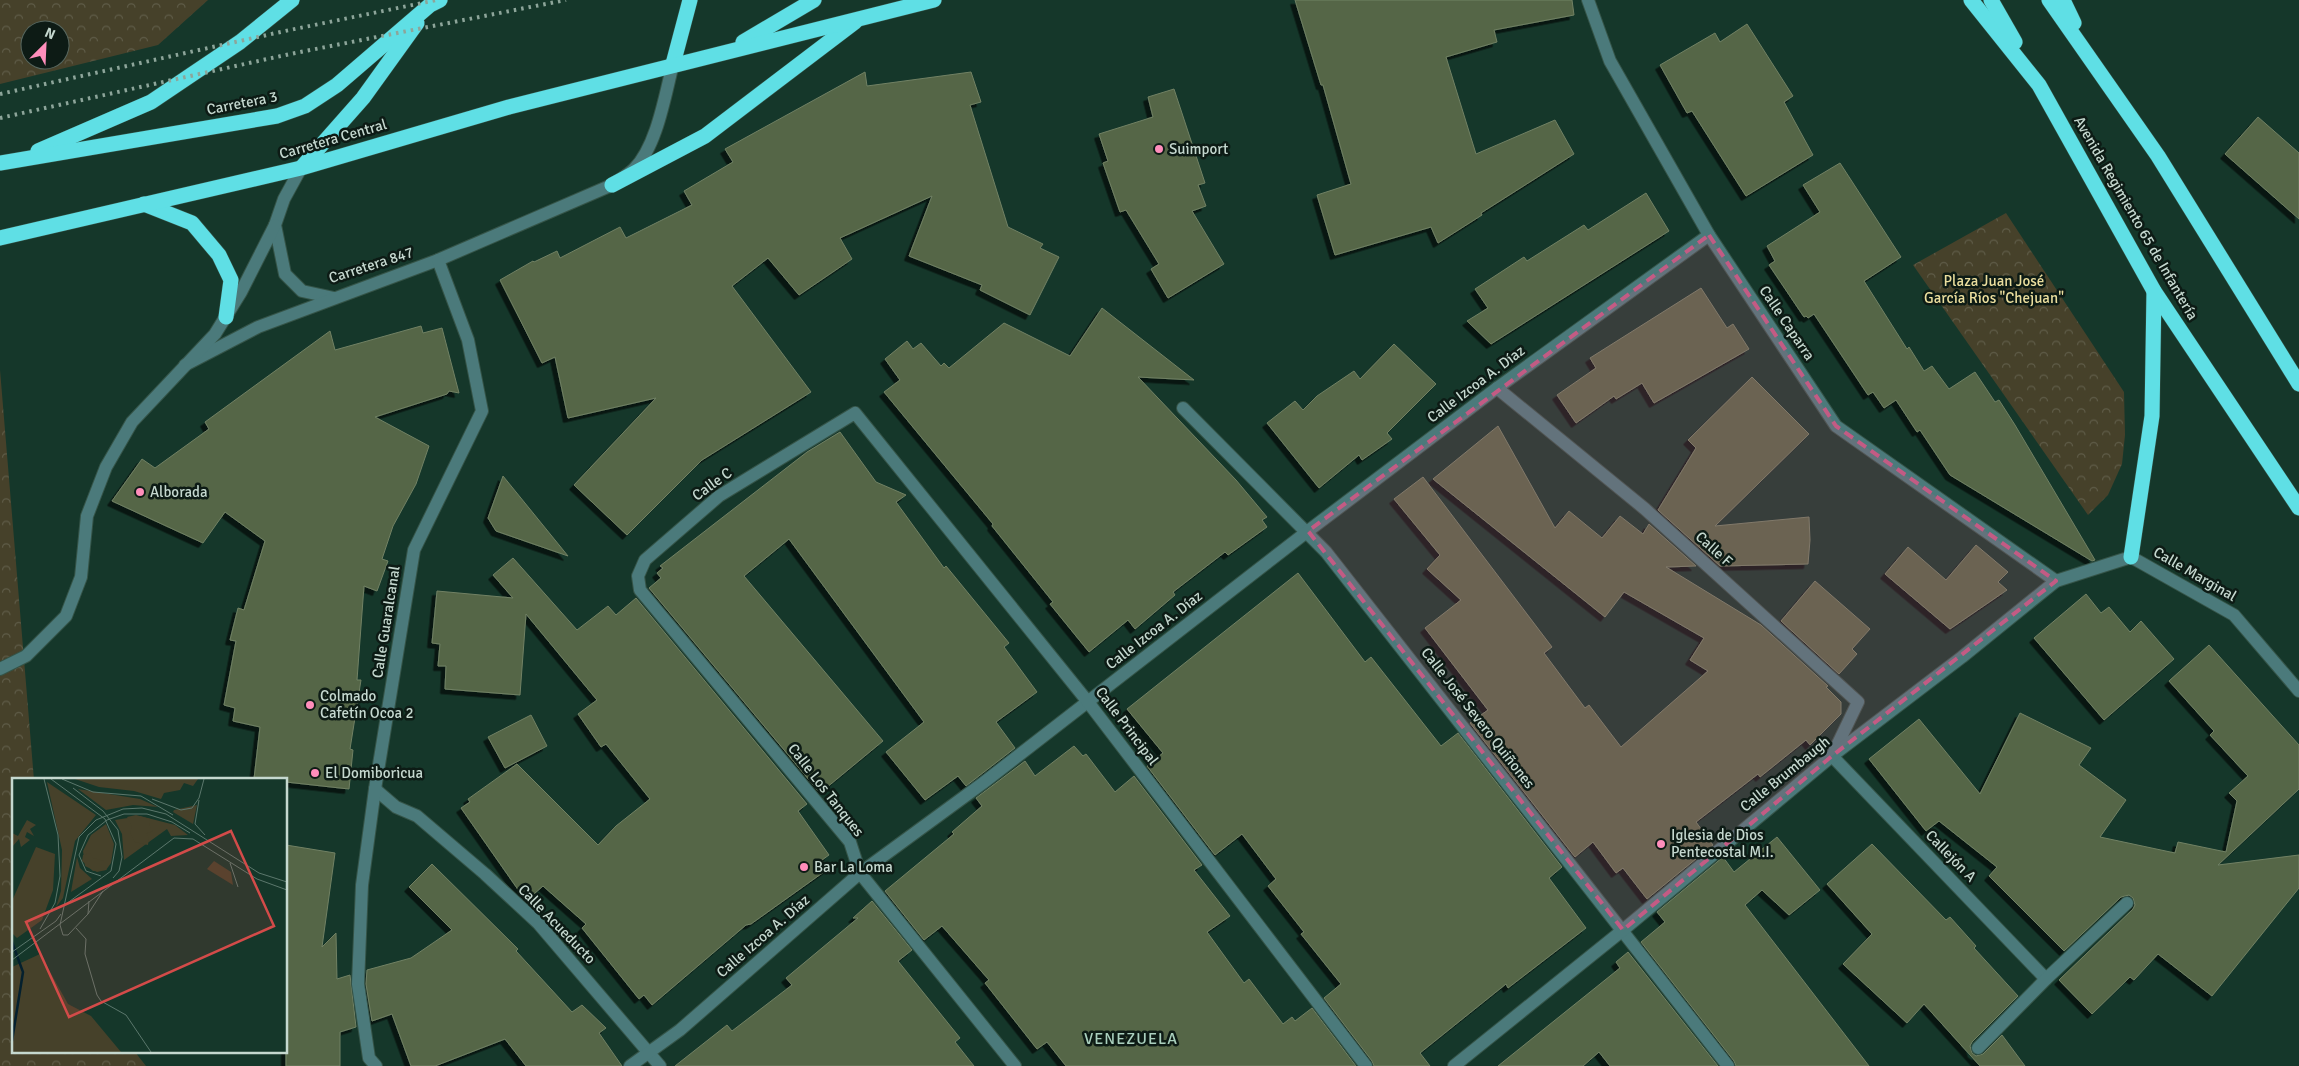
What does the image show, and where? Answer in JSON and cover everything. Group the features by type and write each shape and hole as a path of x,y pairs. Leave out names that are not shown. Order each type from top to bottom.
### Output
{"highway":[{"path":"0,163 26,157 61,139 151,102 240,42 292,0"},
{"path":"674,64 690,0"},
{"path":"728,51 814,0"},
{"path":"728,51 934,0"},
{"name":"Avenida Regimiento 65 de Infantería","path":"1971,0 2039,85 2154,291 2299,508"},
{"path":"1991,0 2039,85"},
{"path":"2049,0 2158,156 2299,384"},
{"path":"2055,0 2089,56"},
{"path":"2063,0 2089,56"},
{"path":"301,168 363,98 435,2"},
{"name":"Carretera 3","path":"26,157 277,116 305,106 337,85 435,2"},
{"path":"612,185 705,136 860,18"},
{"name":"Carretera Central","path":"2,237 301,168 509,107 728,51"},
{"path":"144,204 192,223 219,255 231,280 226,317"},
{"path":"2132,557 2152,416 2154,291"}],"street":[{"name":"Calle Caparra","path":"1588,0 1610,61 1709,235 1836,426 2056,581"},
{"name":"Carretera 847","path":"275,225 285,274 302,291 334,298 438,260 612,185 634,169 645,154 654,134 674,64"},
{"path":"0,670 26,656 66,616 81,577 87,516 106,467 132,422 215,334 241,292 275,225 284,199 301,168"},
{"name":"Calle Izcoa A. Díaz","path":"630,1066 680,1030 860,873 983,783 1308,531 1497,388 1709,235"},
{"name":"Calle Guaralcanal","path":"376,1066 369,1058 358,984 362,885 375,789 414,550 482,411 468,340 438,260"},
{"path":"185,365 258,327 334,298"},
{"name":"Calle F","path":"1497,388 1645,509 1858,702 1832,756"},
{"name":"Calle José Severo Quiñones","path":"1183,408 1308,531 1338,567 1728,1066"},
{"name":"Calle C","path":"657,610 640,590 638,576 645,560 719,496 855,413"},
{"name":"Calle Principal","path":"855,413 1088,702 1366,1066"},
{"name":"Calle Brumbaugh","path":"1454,1066 1623,930 1832,756 1962,657 2056,581 2132,557"},
{"name":"Calle Marginal","path":"2132,557 2234,615 2299,691"},
{"name":"Calle Los Tanques","path":"657,610 850,842 860,873 1015,1066"},
{"name":"Callejón A","path":"1832,756 2046,979"},
{"name":"Calle Acueducto","path":"375,789 396,807 417,816 485,874 538,923 660,1066"},
{"path":"1978,1048 2046,979 2127,903"}],"highlighted area":[{"path":"1709,235 1836,426 2056,581 1832,756 1623,930 1308,531"}],"green space":[{"path":"0,0 208,0 158,45 70,67 70,20 20,20 20,70 57,70 0,84"},
{"name":"Plaza Juan José García Ríos \"Chejuan\"","path":"2006,213 2124,392 2125,435 2122,464 2108,495 2088,515 1913,265"},
{"path":"0,370 34,778 12,778 12,1054 137,1054 146,1066 0,1066"}],"building":[{"path":"1295,0 1572,0 1574,15 1494,30 1497,42 1446,57 1476,154 1555,120 1574,154 1481,213 1482,215 1438,243 1431,227 1335,255 1317,195 1351,184 1323,85 1321,85"},
{"path":"1747,24 1793,96 1784,102 1813,155 1746,196 1692,111 1687,113 1660,65 1715,33 1720,42"},
{"path":"865,72 867,86 971,72 981,102 970,105 1008,227 1043,244 1040,248 1059,257 1030,315 980,290 982,285 909,256 932,196 840,238 852,259 799,295 768,258 732,286 811,392 702,460 627,535 574,485 656,398 568,418 555,357 542,363 500,280 533,261 557,251 560,258 620,227 626,238 692,205 684,191 733,162 725,149"},
{"path":"1174,89 1205,183 1198,185 1206,206 1192,211 1224,264 1168,298 1151,269 1159,264 1126,210 1120,212 1103,163 1108,161 1099,134 1153,117 1148,97"},
{"path":"2258,117 2299,153 2299,219 2225,154"},
{"path":"1840,163 1901,257 1864,281 1907,349 1909,347 1924,371 1932,366 1949,389 1975,372 1995,402 1999,400 2015,425 2095,560 2092,561 1950,475 1920,430 1917,432 1896,400 1884,408 1873,392 1868,395 1814,314 1808,318 1804,317 1769,265 1775,261 1767,246 1820,212 1803,185"},
{"path":"1646,193 1669,231 1491,344 1467,321 1488,308 1475,289 1524,257 1527,261 1584,225 1588,230"},
{"path":"1701,288 1727,328 1733,324 1749,349 1654,403 1642,383 1616,399 1614,396 1576,423 1557,395 1596,368 1590,358"},
{"path":"1102,308 1194,380 1138,377 1236,480 1267,517 1262,520 1267,527 1228,555 1225,552 1173,592 1175,595 1135,629 1128,620 1089,652 1050,604 1053,602 992,526 993,524 884,392 900,380 885,359 907,341 913,349 921,343 941,366 944,363 949,368 1004,323 1070,356"},
{"path":"421,326 423,333 442,328 459,393 449,391 447,394 375,417 429,446 416,484 393,526 382,559 388,561 377,591 364,586 357,680 361,680 350,749 353,750 349,789 288,782 288,778 254,778 260,727 233,721 235,708 224,705 236,641 230,640 238,608 244,610 265,541 225,512 203,543 112,501 142,459 155,468 209,429 205,422 330,331 335,350"},
{"path":"1394,344 1436,384 1387,433 1392,439 1362,460 1359,455 1319,488 1267,423 1295,401 1303,410 1317,396 1354,371 1360,379"},
{"path":"1752,377 1809,434 1715,526 1809,517 1808,564 1720,566 1658,510 1696,448 1688,440"},
{"path":"1498,426 1555,528 1569,511 1602,538 1620,516 1643,534 1649,524 1696,566 1666,567 1761,625 1828,686 1826,687 1841,702 1841,714 1810,745 1806,740 1760,777 1758,774 1696,822 1713,845 1647,899 1623,868 1616,873 1593,842 1575,857 1470,723 1488,710 1425,628 1461,600 1427,569 1440,555 1394,499 1423,477 1552,647 1544,653 1585,708 1589,705 1621,747 1708,671 1690,660 1704,638 1624,592 1605,617 1433,479"},
{"path":"840,432 876,482 906,495 896,502 944,568 946,566 1009,643 1004,647 1037,692 996,722 1015,748 966,786 958,776 925,800 886,752 924,722 789,539 744,576 883,741 820,793 649,588 661,578 657,573 663,568 660,566 807,452"},
{"path":"503,476 568,556 496,531 488,518"},
{"path":"1976,545 2008,572 1998,582 2007,590 1950,629 1885,574 1908,547 1946,580"},
{"path":"513,558 577,630 608,606 616,615 636,598 807,804 798,811 829,855 822,860 828,869 751,924 746,925 652,1005 644,995 639,999 582,928 586,924 543,886 526,901 461,808 470,802 468,799 517,764 598,845 616,826 650,799 606,744 601,747 578,714 597,700 526,614 520,695 445,689 446,666 438,666 440,644 432,643 437,591 513,598 493,575"},
{"path":"1298,573 1365,662 1371,657 1441,746 1458,733 1562,867 1549,878 1586,928 1508,988 1506,984 1420,1053 1430,1066 1374,1066 1324,998 1341,984 1301,934 1304,932 1268,886 1276,879 1242,834 1215,855 1147,766 1163,753 1127,709"},
{"path":"1815,581 1870,629 1852,649 1857,654 1839,674 1781,621"},
{"path":"2086,594 2101,613 2109,607 2130,632 2141,621 2174,659 2104,720 2034,638"},
{"path":"2209,645 2299,745 2299,789 2218,865 2299,855 2299,888 2212,996 2158,954 2134,980 2130,977 2092,1014 2059,980 2133,909 2135,905 2133,898 2129,895 2121,897 2064,951 1989,876 1997,867 1939,821 1926,831 1869,759 1919,719 1980,794 2020,713 2091,748 2079,765 2126,800 2100,837 2175,853 2178,842 2226,852 2237,801 2229,793 2248,776 2210,735 2214,731 2169,681"},
{"path":"531,715 547,746 505,768 488,737"},
{"path":"1074,746 1083,756 1086,754 1115,792 1134,776 1202,865 1194,870 1230,916 1207,932 1244,983 1249,979 1283,1024 1292,1017 1295,1021 1312,1008 1356,1066 1066,1066 1047,1042 1037,1049 985,983 989,980 942,926 924,940 885,891 954,834 952,832 982,806 976,798 1025,761 1035,776"},
{"path":"1777,837 1820,890 1789,915 1762,890 1745,905 1869,1066 1736,1066 1641,942 1665,922 1657,912 1723,857 1734,872"},
{"path":"1872,844 1946,920 1950,917 1976,946 1974,948 2018,996 1972,1042 1970,1046 1972,1053 1976,1056 1983,1054 2002,1035 2025,1066 1980,1066 1924,1004 1907,1023 1843,964 1872,934 1827,884"},
{"path":"288,845 335,853 322,947 336,933 337,979 350,975 356,1027 340,1032 340,1066 286,1066 286,1054 288,1054"},
{"path":"432,864 518,949 516,951 572,1012 582,1005 606,1028 599,1033 622,1066 526,1066 505,1039 435,1066 411,1066 392,1014 372,1021 366,984 367,970 411,958 452,930 409,887"},
{"path":"872,901 912,950 898,961 960,1038 955,1042 974,1066 675,1066 727,1025 732,1031 792,985 786,978 858,918 853,918"},
{"path":"1628,952 1718,1066 1610,1066 1599,1052 1583,1066 1498,1066 1620,968 1616,962"}],"railway":[{"path":"0,94 285,31 437,0"},
{"path":"0,118 290,54 566,0"}],"place":[{"name":"Suimport","path":"1159,149"},
{"name":"Alborada","path":"140,492"},
{"name":"Colmado Cafetín Ocoa 2","path":"310,705"},
{"name":"El Domiboricua","path":"315,773"},
{"name":"Iglesia de Dios Pentecostal M.I.","path":"1661,844"},
{"name":"Bar La Loma","path":"804,867"}],"district":[{"name":"VENEZUELA","path":"1131,1038"}]}
